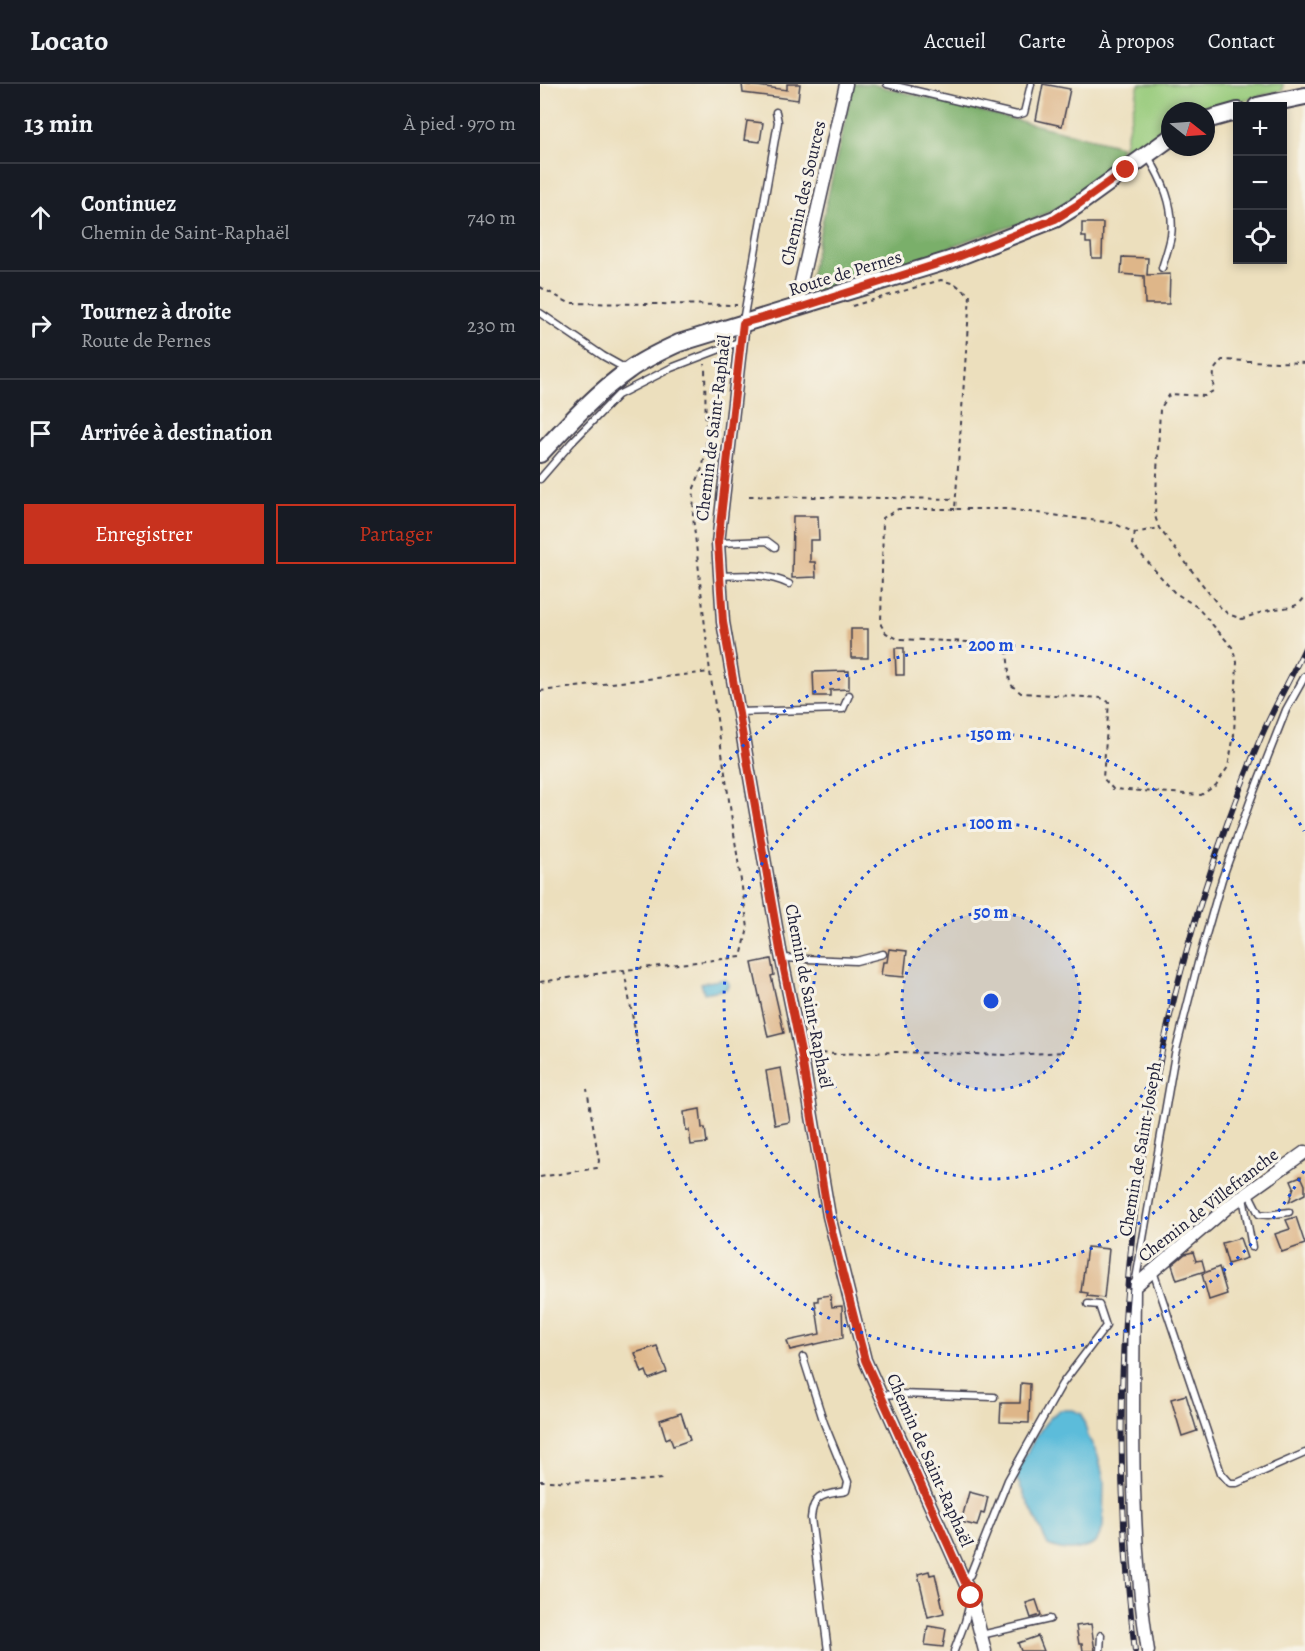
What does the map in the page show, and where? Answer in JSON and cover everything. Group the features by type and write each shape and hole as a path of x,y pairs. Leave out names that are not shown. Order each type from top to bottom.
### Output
{"street":[{"name":"Chemin des Sources","path":"795,309 846,84"},
{"path":"1276,102 1305,96"},
{"path":"1215,117 1233,112"},
{"name":"Route de Pernes","path":"540,454 581,410 628,370 653,355 679,343 950,260 1055,219 1161,144"},
{"name":"Chemin de Saint-Raphaël","path":"743,323 718,543 723,622 781,958 801,1052 828,1216 865,1360 971,1596 985,1651"},
{"name":"Chemin de Villefranche","path":"1134,1287 1245,1194 1305,1152"},
{"name":"Chemin de Saint-Joseph","path":"1134,1287 1133,1477 1139,1587 1148,1651"}],"lane":[{"path":"887,84 1017,115 1024,113 1031,84"},
{"path":"743,323 778,122 776,112"},
{"path":"1146,154 1160,176 1169,198 1172,234 1162,268"},
{"path":"540,313 603,356 628,370"},
{"path":"540,479 618,395 671,368 741,341"},
{"path":"718,543 767,541 775,547"},
{"path":"720,576 777,577 789,584"},
{"name":"Chemin de Saint-Joseph","path":"1134,1287 1175,1054 1198,963 1222,879 1251,799 1286,710 1305,676"},
{"path":"739,712 843,709 849,695"},
{"path":"781,958 856,961 883,954"},
{"path":"1245,1194 1259,1214 1289,1212"},
{"path":"1245,1194 1252,1247"},
{"path":"1153,1271 1221,1473 1230,1483 1237,1483 1305,1453"},
{"path":"964,1580 970,1575 1014,1470 1062,1384 1106,1326 1099,1305 1088,1304"},
{"path":"803,1357 824,1423 848,1482 846,1491 819,1496 812,1505 811,1518 828,1651"},
{"path":"881,1395 994,1397"},
{"path":"954,1651 965,1622 971,1596"},
{"path":"981,1635 1050,1619"},
{"path":"1100,1651 1101,1635"}],"path":[{"path":"849,307 941,280 955,284 970,295 955,509"},
{"path":"540,287 568,303 578,304 746,305"},
{"path":"540,982 741,957 748,928 710,672 693,517 694,488 703,465 706,446 705,355"},
{"path":"1305,363 1222,360 1215,370 1213,391 1205,396 1170,394 1160,409 1155,516 1159,528 1219,606 1228,614 1242,619 1270,610 1289,608 1302,602 1305,596"},
{"path":"749,496 956,499"},
{"path":"1135,533 1132,544 1143,558 1174,592 1197,608 1232,647 1237,662 1234,735 1228,767 1216,785 1200,795 1113,789 1103,778 1109,702 1101,698 1021,693 1010,684 1007,650 994,643 898,639 886,633 881,625 883,518 898,509 1006,509 1113,523 1135,533 1159,528"},
{"path":"540,691 710,672"},
{"path":"624,970 642,1070"},
{"path":"801,1052 1009,1055 1065,1052"},
{"path":"540,1177 597,1168 599,1161 587,1089"},
{"path":"540,1481 621,1482 663,1479"}],"green space":[{"path":"853,84 871,84 1121,146 1114,173 1062,206 1030,221 974,238 902,266 806,295"},
{"path":"1139,84 1283,84 1283,90 1215,109 1215,102 1161,102 1161,132 1137,152 1123,150"}],"water":[{"path":"725,979 729,984 726,989 704,993 701,983"},
{"path":"1060,1410 1073,1410 1082,1414 1088,1436 1098,1456 1104,1480 1103,1527 1096,1543 1072,1550 1048,1545 1015,1475 1040,1431"}],"building":[{"path":"742,84 787,90 787,84 800,84 798,100 743,93"},
{"path":"1043,84 1070,89 1062,126 1036,120"},
{"path":"747,121 763,123 760,142 744,140"},
{"path":"1082,223 1103,223 1102,258 1092,258 1091,243 1086,243 1086,237 1082,237"},
{"path":"1122,257 1148,258 1147,275 1170,274 1169,304 1145,304 1144,276 1121,274"},
{"path":"793,516 818,516 819,540 810,540 810,562 815,562 816,577 792,578"},
{"path":"851,629 868,629 868,658 851,658"},
{"path":"895,648 904,648 904,675 896,675"},
{"path":"849,671 849,689 830,690 830,696 814,696 813,672"},
{"path":"889,949 907,951 904,977 881,975 883,962 887,962"},
{"path":"771,959 774,975 771,976 784,1033 768,1037 752,963"},
{"path":"781,1068 790,1122 775,1125 766,1071"},
{"path":"700,1109 702,1128 705,1128 707,1143 691,1145 689,1130 686,1131 684,1112"},
{"path":"1301,1176 1305,1185 1305,1194 1289,1202 1294,1187 1291,1180"},
{"path":"1296,1217 1305,1244 1282,1252 1275,1234 1290,1229 1286,1220"},
{"path":"1240,1238 1247,1258 1228,1264 1222,1243"},
{"path":"1087,1247 1109,1249 1104,1298 1087,1296 1088,1293 1081,1292"},
{"path":"1193,1252 1196,1261 1202,1260 1205,1271 1177,1280 1172,1265 1185,1254"},
{"path":"1219,1267 1227,1294 1209,1300 1202,1274"},
{"path":"830,1295 832,1307 842,1306 843,1338 790,1350 787,1341 820,1334 815,1301 818,1301 818,1297"},
{"path":"657,1346 667,1372 649,1379 646,1371 642,1373 635,1353"},
{"path":"1021,1383 1030,1384 1029,1423 1000,1422 1001,1403 1020,1403"},
{"path":"1186,1395 1197,1431 1182,1436 1171,1399"},
{"path":"681,1413 690,1440 673,1446 670,1437 666,1439 660,1420"},
{"path":"969,1492 988,1497 984,1514 981,1513 977,1526 961,1522"},
{"path":"929,1571 930,1575 935,1574 944,1613 928,1617 918,1574"},
{"path":"1036,1600 1041,1615 1031,1618 1026,1603"},
{"path":"1091,1624 1095,1651 1083,1651 1082,1644 1079,1644 1076,1626"},
{"path":"928,1626 946,1629 943,1647 925,1645"},
{"path":"1038,1636 1044,1651 1021,1651 1018,1643"}],"railway":[{"path":"1135,1651 1125,1535 1122,1418 1126,1302 1138,1186 1158,1071 1185,957 1219,846 1261,737 1305,648"}],"route":[{"path":"971,1596 865,1360 828,1216 801,1052 780,950 723,622 718,543 743,323 802,307 950,260 1055,219 1126,170"}]}
